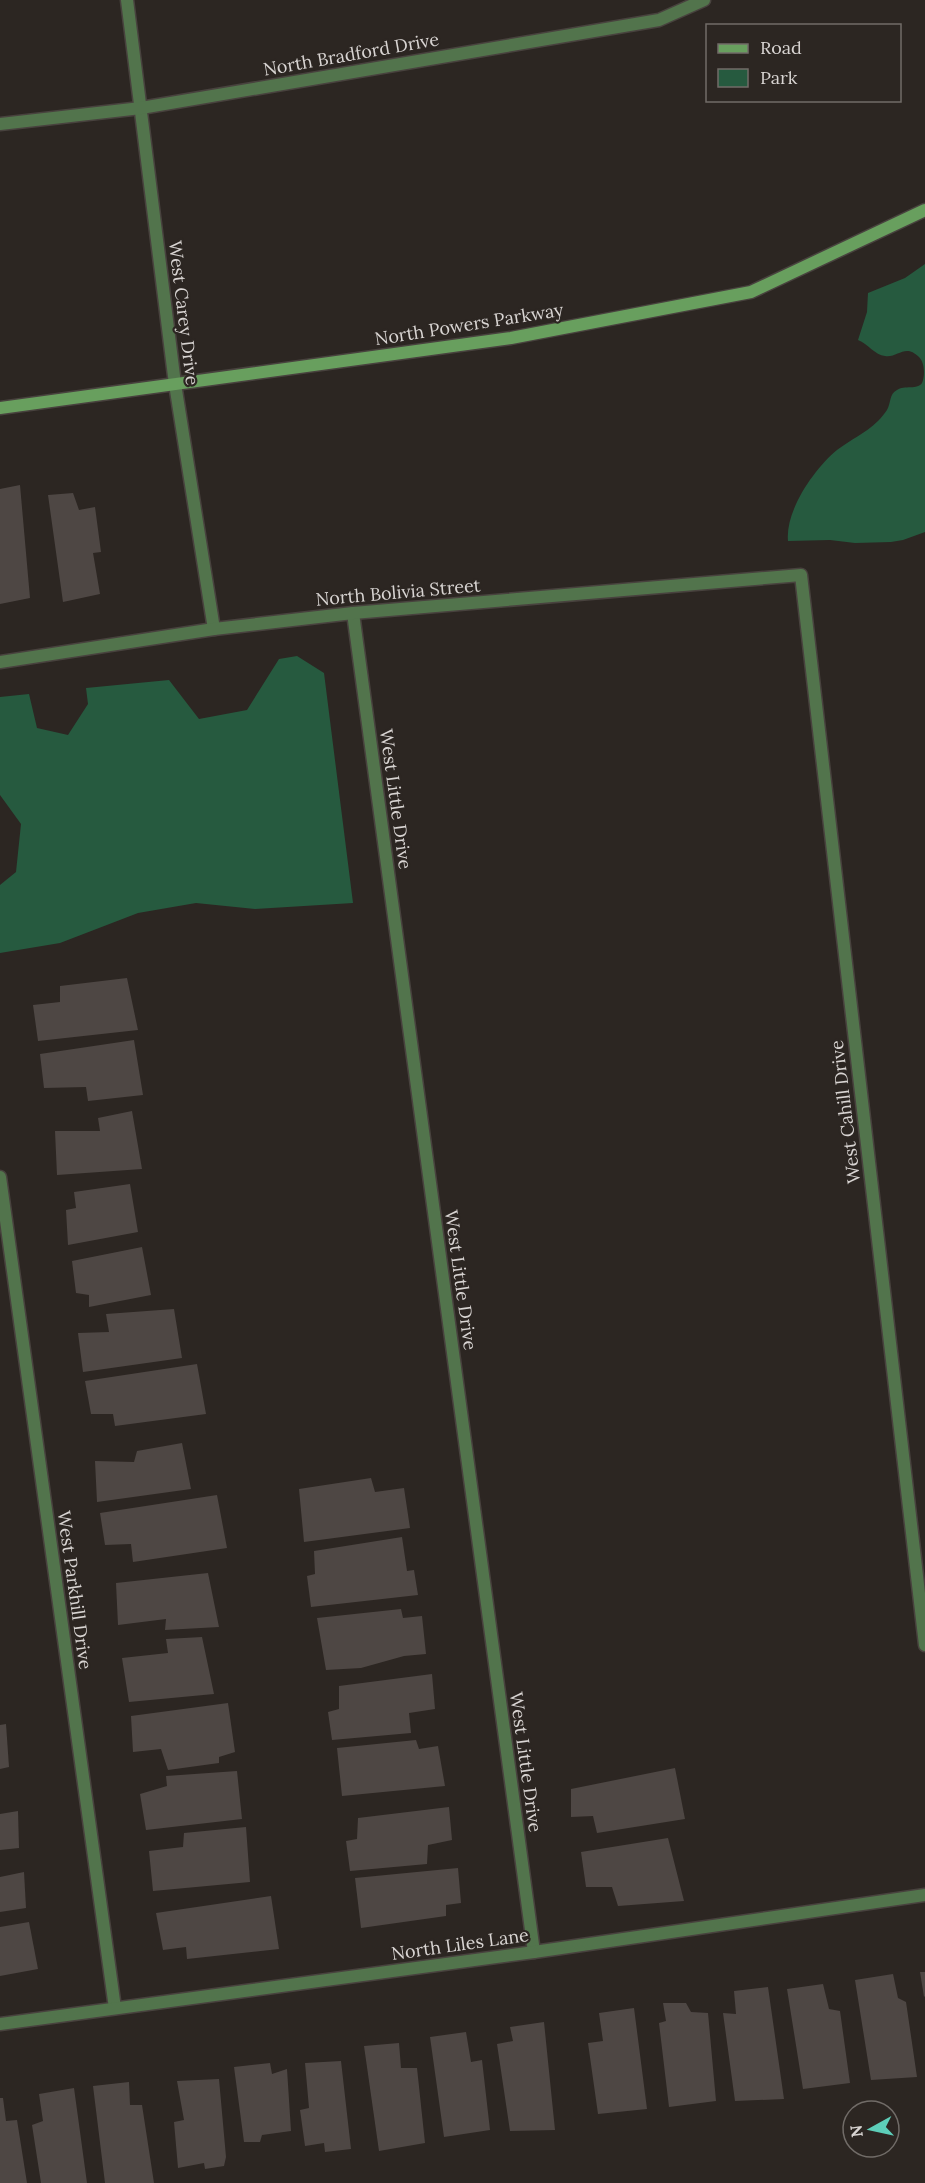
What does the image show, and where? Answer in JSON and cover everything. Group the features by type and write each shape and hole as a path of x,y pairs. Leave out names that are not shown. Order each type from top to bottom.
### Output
{"street":[{"name":"West Carey Drive","path":"128,0 175,384 214,629"},
{"name":"North Bradford Drive","path":"0,124 141,108 659,20 704,0"},
{"name":"North Powers Parkway","path":"0,408 511,338 751,292 925,210"},
{"name":"North Bolivia Street","path":"0,662 214,629 353,613 801,575"},
{"name":"West Cahill Drive","path":"801,575 925,1645"},
{"name":"West Little Drive","path":"353,613 534,1952"},
{"name":"West Parkhill Drive","path":"0,1177 115,2008"},
{"name":"North Liles Lane","path":"0,2024 534,1952 925,1895"}],"green space":[{"path":"925,264 925,532 891,542 788,541 788,529 796,504 819,468 837,450 878,421 887,410 894,392 922,383 923,366 919,357 914,353 906,351 890,356 881,355 858,340 867,312 868,293 905,278"},
{"path":"297,656 324,673 353,903 255,909 196,903 138,913 60,943 0,953 0,885 16,872 21,824 0,795 0,697 29,694 37,728 68,735 88,704 86,688 169,680 199,719 247,710 279,659"}],"building":[{"path":"20,485 30,598 0,604 0,489"},
{"path":"73,493 79,510 95,507 101,552 93,553 100,594 63,602 48,495"},
{"path":"127,978 138,1030 38,1041 33,1005 60,1002 60,986"},
{"path":"134,1040 143,1095 88,1101 86,1087 44,1088 40,1054"},
{"path":"132,1111 142,1169 57,1175 55,1131 100,1131 98,1118"},
{"path":"130,1184 138,1232 68,1245 66,1210 76,1208 74,1192"},
{"path":"142,1247 151,1295 89,1307 89,1295 76,1293 72,1261"},
{"path":"174,1309 182,1358 83,1372 78,1333 109,1332 106,1314"},
{"path":"197,1364 206,1414 115,1426 113,1414 91,1414 85,1381"},
{"path":"182,1443 191,1489 97,1502 95,1461 134,1462 137,1451"},
{"path":"371,1478 375,1492 404,1488 410,1528 304,1542 299,1489"},
{"path":"217,1495 227,1548 133,1562 131,1544 105,1545 100,1513"},
{"path":"402,1537 407,1571 414,1570 418,1595 311,1607 307,1576 315,1574 314,1551"},
{"path":"208,1573 219,1627 165,1630 166,1619 118,1625 116,1583"},
{"path":"401,1609 403,1618 422,1616 426,1654 404,1656 361,1668 326,1670 317,1618"},
{"path":"202,1637 214,1694 129,1702 122,1658 168,1653 166,1639"},
{"path":"432,1674 435,1709 409,1713 411,1733 332,1740 328,1712 339,1709 339,1686"},
{"path":"228,1703 235,1752 219,1757 219,1763 168,1770 161,1749 133,1752 131,1716"},
{"path":"6,1724 9,1767 0,1769 0,1725"},
{"path":"416,1740 419,1749 438,1746 445,1786 342,1796 337,1748"},
{"path":"675,1768 685,1819 597,1833 593,1816 571,1817 571,1789"},
{"path":"237,1771 242,1819 146,1830 140,1794 167,1786 166,1776"},
{"path":"449,1807 452,1840 428,1845 427,1864 350,1871 346,1841 357,1839 358,1818"},
{"path":"18,1811 19,1848 0,1850 0,1814"},
{"path":"246,1827 250,1882 153,1891 149,1851 183,1847 184,1833"},
{"path":"668,1838 684,1901 618,1906 612,1887 586,1887 581,1852"},
{"path":"458,1868 461,1903 446,1905 446,1916 361,1928 355,1878"},
{"path":"24,1872 26,1908 0,1912 0,1877"},
{"path":"271,1896 279,1949 187,1959 186,1947 163,1950 156,1913"},
{"path":"29,1922 38,1969 0,1976 0,1927"},
{"path":"920,1972 925,1972 924,1997"},
{"path":"893,1974 898,1998 906,2002 917,2077 871,2080 855,1980"},
{"path":"823,1984 829,2009 840,2011 850,2083 803,2089 787,1989"},
{"path":"768,1987 784,2099 735,2101 723,2013 736,2014 734,1991"},
{"path":"663,2003 686,2003 691,2012 708,2013 716,2101 669,2107 659,2023 666,2021"},
{"path":"634,2008 647,2109 598,2114 588,2043 603,2041 599,2013"},
{"path":"544,2022 555,2130 510,2131 497,2044 513,2041 510,2027"},
{"path":"466,2032 471,2062 482,2060 490,2130 444,2137 430,2037"},
{"path":"399,2043 401,2068 417,2068 425,2143 379,2151 364,2046"},
{"path":"341,2061 351,2149 325,2152 324,2143 305,2146 300,2110 309,2108 305,2063"},
{"path":"270,2063 272,2074 287,2069 291,2131 262,2135 260,2142 244,2142 234,2067"},
{"path":"219,2079 226,2157 224,2166 205,2169 204,2163 178,2168 174,2122 184,2120 177,2081"},
{"path":"129,2082 130,2105 142,2105 154,2183 105,2183 93,2086"},
{"path":"74,2088 87,2183 41,2183 32,2125 43,2121 39,2094"},
{"path":"0,2098 3,2098 6,2121 17,2120 27,2183 0,2183"}]}
